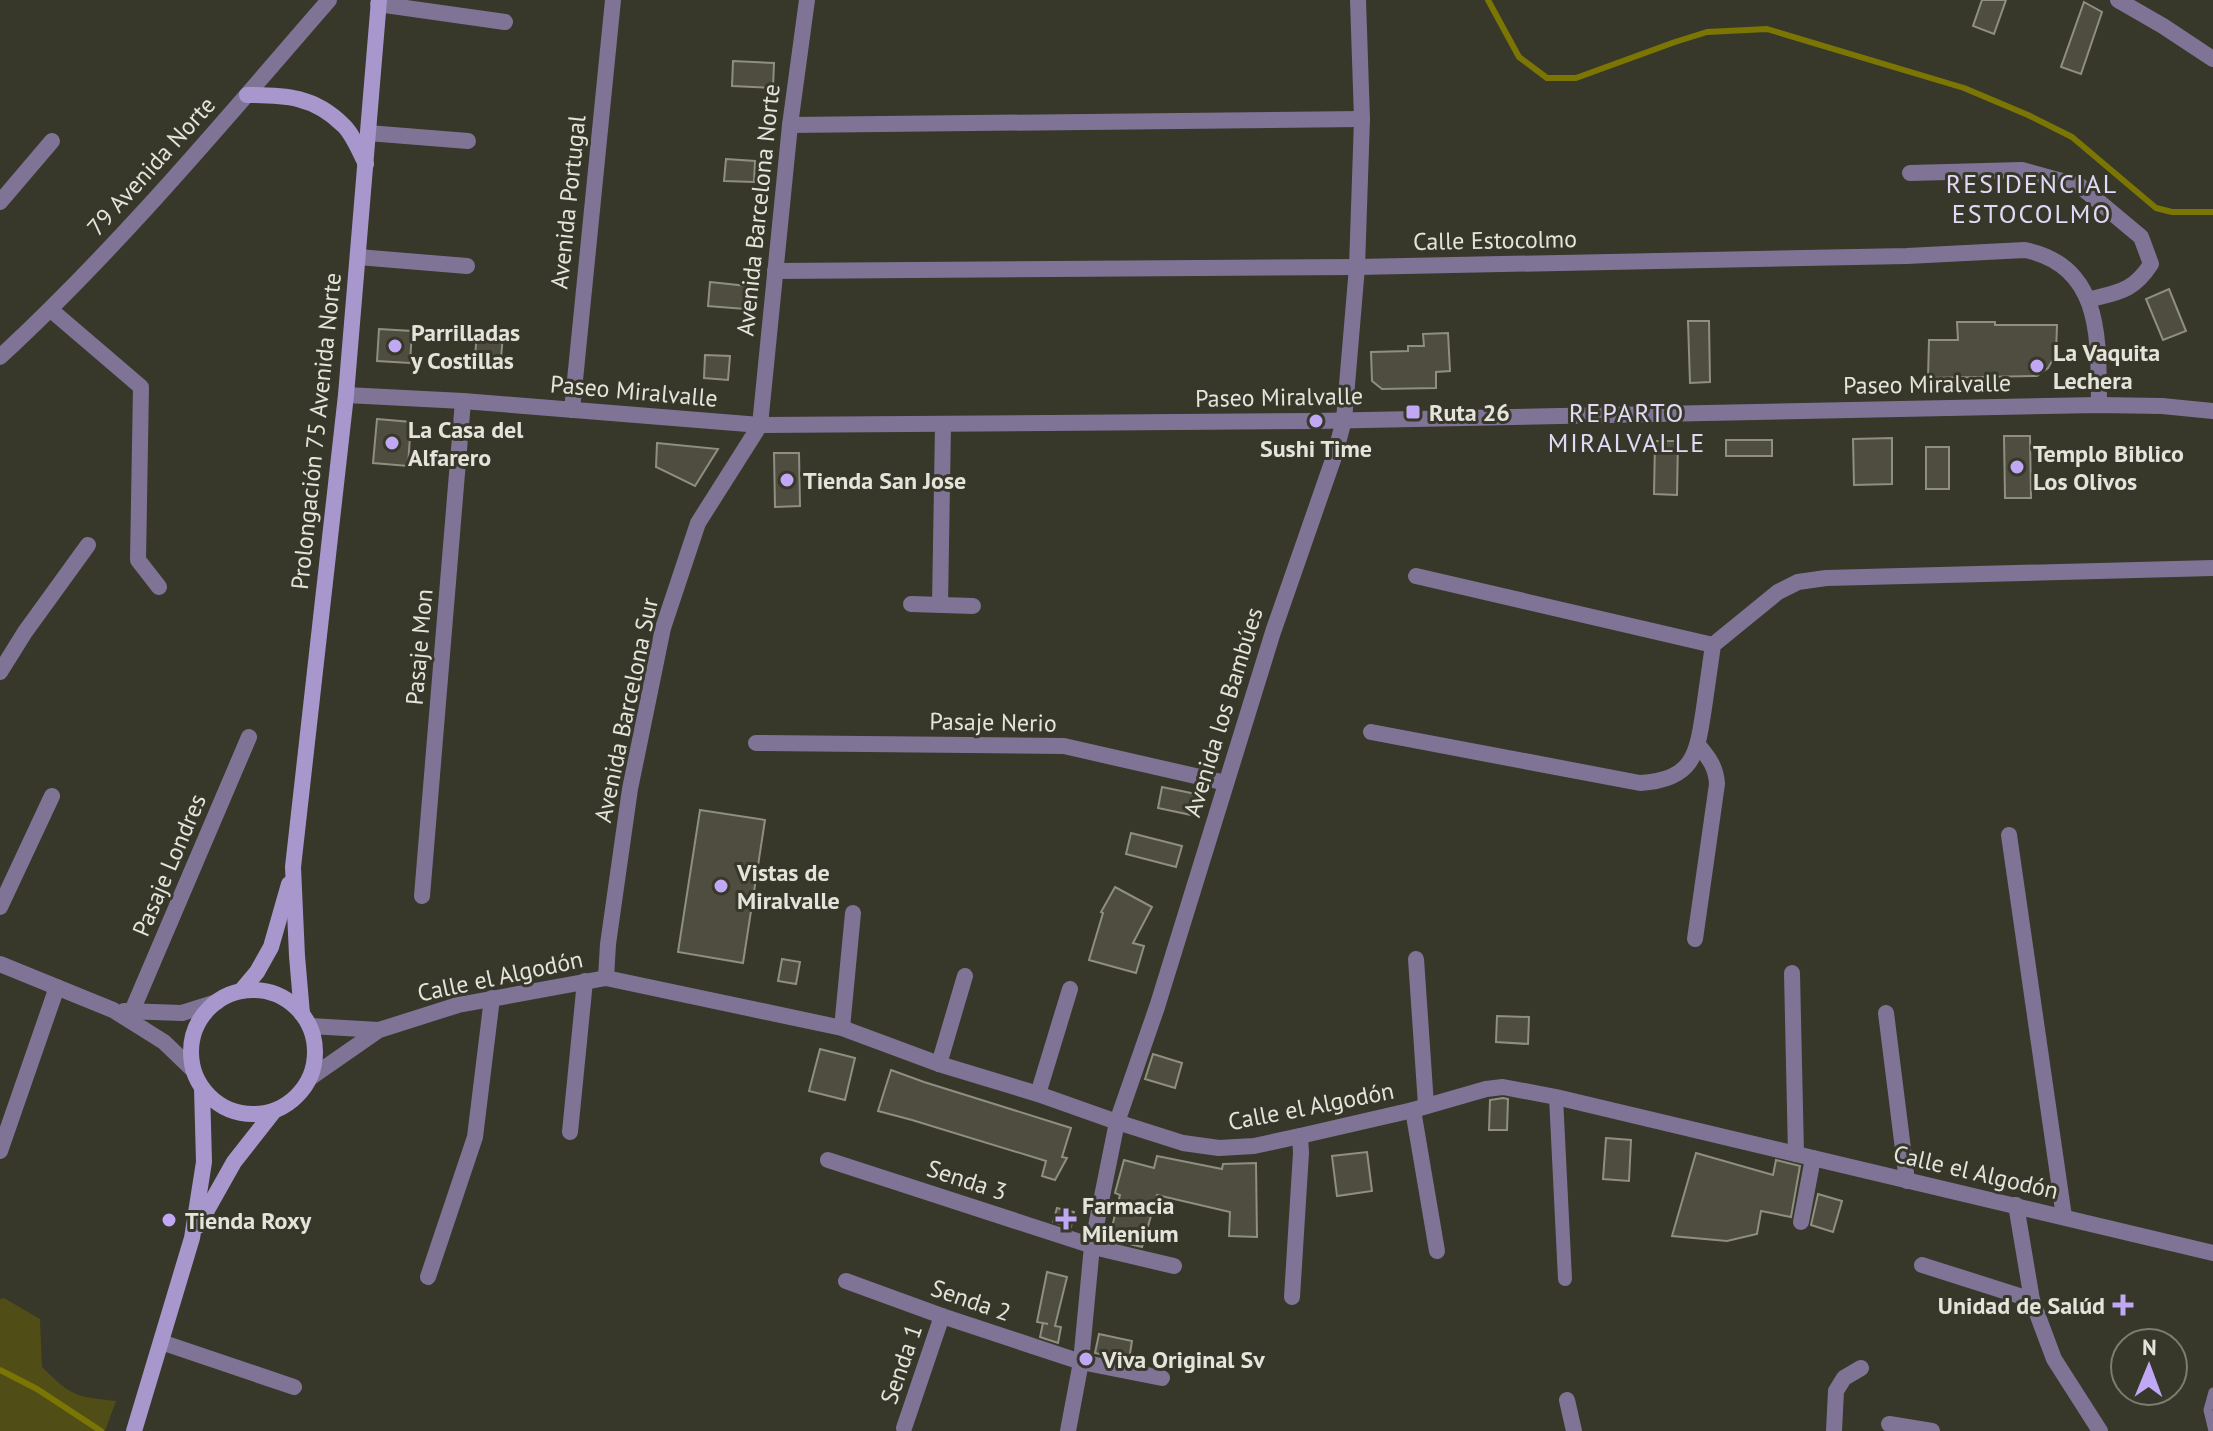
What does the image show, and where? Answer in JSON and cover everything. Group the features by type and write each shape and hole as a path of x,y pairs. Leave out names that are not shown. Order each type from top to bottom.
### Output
{"main road":[{"name":"Prolongación 75 Avenida Norte","path":"241,991 257,972 271,947 293,867 346,395 379,2"},
{"path":"247,95 286,95 316,104 345,126 366,164"},
{"name":"Prolongación 75 Avenida Norte","path":"293,867 306,1020"},
{"path":"257,990 290,1002 306,1020 315,1046 315,1063 310,1078 301,1092 274,1111 254,1114 234,1111 216,1102 202,1088 193,1070 191,1051 194,1032 203,1015 217,1002 241,991 257,990"},
{"path":"134,1431 192,1238 204,1162 202,1088"},
{"path":"192,1238 234,1162 274,1111"}],"street":[{"name":"79 Avenida Norte","path":"0,357 51,310 151,205 329,0"},
{"name":"Avenida Portugal","path":"572,410 613,0"},
{"name":"Avenida Barcelona Norte","path":"760,425 790,125 807,0"},
{"name":"Avenida los Bambúes","path":"1068,1431 1081,1362 1092,1246 1117,1122 1157,1007 1273,632 1344,420 1357,267 1362,119 1358,0"},
{"path":"2118,0 2213,59"},
{"path":"379,2 505,22"},
{"path":"790,125 1362,119"},
{"path":"368,133 468,141"},
{"path":"2,196 52,141"},
{"path":"1910,173 2022,170 2080,186 2141,237 2151,264 2141,280 2125,290 2088,300"},
{"name":"Calle Estocolmo","path":"775,271 1357,267 1918,256 2013,250 2038,253 2060,265 2078,282 2088,300 2098,334 2099,405"},
{"path":"358,257 467,266"},
{"path":"51,310 141,387 138,560 159,587"},
{"name":"Paseo Miralvalle","path":"346,395 463,401 760,425 1344,420 2099,405 2213,411"},
{"name":"Pasaje Mon","path":"422,896 463,401"},
{"name":"Avenida Barcelona Sur","path":"606,978 630,789 663,628 698,523 760,425"},
{"path":"940,605 943,425"},
{"path":"0,672 6,647 88,545"},
{"path":"1371,732 1640,783 1657,782 1674,776 1689,765 1698,745 1713,645 1778,592 1798,582 1826,578 2213,568"},
{"path":"1416,576 1713,645"},
{"path":"911,604 973,606"},
{"name":"Pasaje Londres","path":"132,1011 249,737"},
{"name":"Pasaje Nerio","path":"756,743 1064,746 1226,783"},
{"path":"1695,939 1717,784 1712,761 1698,745"},
{"path":"0,907 52,796"},
{"path":"2009,835 2064,1217"},
{"path":"842,1028 853,913"},
{"path":"1416,959 1420,1108 1437,1251"},
{"path":"0,964 113,1010 164,1042 193,1070"},
{"path":"1792,973 1804,1156 1801,1222"},
{"path":"939,1064 965,976"},
{"name":"Calle el Algodón","path":"310,1078 379,1030 458,1005 606,978 842,1028 939,1064 1183,1143 1219,1148 1254,1146 1503,1087 2213,1253"},
{"path":"570,1132 585,981"},
{"path":"0,1151 57,987"},
{"path":"1038,1094 1070,989"},
{"path":"428,1277 475,1137 492,998"},
{"path":"113,1010 182,1013 217,1002"},
{"path":"1886,1013 1907,1181"},
{"name":"Calle el Algodón","path":"306,1020 379,1030"},
{"path":"1556,1097 1565,1279"},
{"path":"1292,1297 1300,1136"},
{"name":"Senda 3","path":"828,1160 1092,1246 1174,1266"},
{"path":"2016,1205 2032,1300 2054,1359 2100,1431"},
{"path":"1922,1265 2032,1300"},
{"name":"Senda 2","path":"846,1281 1081,1362 1162,1378"},
{"name":"Senda 1","path":"904,1428 942,1316"},
{"path":"161,1342 294,1387"},
{"path":"1834,1431 1836,1391 1844,1378 1861,1368"},
{"path":"1567,1400 1574,1431"},
{"path":"1889,1424 1932,1431"}],"lane":[{"path":"2213,1392 2208,1410 2213,1431"}],"shaded area":[{"path":"4,1298 40,1319 42,1367 52,1377 75,1393 116,1401 105,1431 0,1431 0,1299"}],"building":[{"path":"1982,0 2006,0 1994,34 1973,26"},
{"path":"2084,2 2102,12 2081,74 2061,67"},
{"path":"733,61 774,63 773,88 732,86"},
{"path":"726,159 755,161 754,182 724,181"},
{"path":"710,282 747,286 745,309 708,306"},
{"path":"2169,289 2186,331 2163,340 2146,299"},
{"path":"1688,321 1709,321 1710,382 1690,383"},
{"path":"1957,322 2057,325 2056,354 2048,368 2037,376 1928,378 1929,340 1958,340"},
{"name":"Parrilladas y Costillas","path":"379,329 412,331 410,363 377,361"},
{"path":"477,333 503,335 501,358 475,356"},
{"path":"1448,333 1450,371 1436,372 1436,388 1382,389 1372,381 1371,352 1408,351 1408,346 1424,346 1423,334"},
{"path":"705,355 730,356 728,380 704,378"},
{"name":"La Casa del Alfarero","path":"377,419 411,422 408,466 373,463"},
{"name":"Templo Biblico Los Olivos","path":"2004,436 2030,436 2031,498 2005,498"},
{"path":"1892,438 1892,484 1854,485 1853,439"},
{"path":"1726,440 1772,440 1772,456 1726,456"},
{"path":"1655,441 1678,441 1677,495 1654,494"},
{"path":"657,443 718,449 695,486 656,467"},
{"path":"1926,447 1949,447 1949,489 1926,489"},
{"name":"Tienda San Jose","path":"774,453 799,453 800,506 775,507"},
{"path":"1162,787 1196,794 1191,815 1158,808"},
{"name":"Vistas de Miralvalle","path":"700,810 765,820 743,963 678,952"},
{"path":"1131,833 1182,846 1176,867 1126,854"},
{"path":"1115,887 1152,907 1133,943 1144,946 1136,973 1089,960 1101,912"},
{"path":"782,959 800,962 796,984 778,981"},
{"path":"1497,1016 1529,1017 1528,1044 1496,1042"},
{"path":"820,1049 855,1058 845,1100 809,1091"},
{"path":"1153,1054 1182,1063 1175,1088 1145,1079"},
{"path":"891,1070 1071,1128 1062,1157 1067,1158 1055,1180 1042,1176 1046,1161 878,1111"},
{"path":"1508,1099 1507,1130 1489,1130 1490,1100"},
{"path":"1606,1138 1631,1140 1629,1181 1603,1179"},
{"path":"1367,1152 1372,1191 1337,1196 1332,1156"},
{"path":"1696,1153 1773,1175 1776,1160 1800,1166 1791,1217 1761,1211 1757,1234 1727,1241 1672,1236"},
{"path":"1157,1156 1222,1169 1223,1164 1256,1163 1257,1237 1229,1236 1230,1212 1157,1195 1142,1247 1109,1239 1120,1195 1115,1193 1124,1160 1154,1168"},
{"path":"1818,1194 1842,1201 1833,1232 1811,1225"},
{"path":"1057,1208 1074,1212 1071,1227 1053,1222"},
{"path":"1047,1272 1067,1277 1055,1326 1061,1327 1058,1343 1040,1337 1043,1323 1037,1322"},
{"path":"1099,1334 1132,1341 1129,1360 1095,1353"}],"waterway":[{"path":"1488,0 1519,57 1547,78 1576,78 1707,32 1767,29 1964,88 2072,137 2156,208 2172,212 2213,212"},
{"path":"0,1370 37,1389 101,1431"}],"place":[{"name":"Parrilladas y Costillas","path":"395,346"},
{"name":"La Vaquita Lechera","path":"2037,366"},
{"name":"Ruta 26","path":"1413,412"},
{"name":"Sushi Time","path":"1316,421"},
{"name":"La Casa del Alfarero","path":"392,443"},
{"name":"Templo Biblico Los Olivos","path":"2017,467"},
{"name":"Tienda San Jose","path":"787,480"},
{"name":"Vistas de Miralvalle","path":"721,886"},
{"name":"Farmacia Milenium","path":"1066,1219"},
{"name":"Tienda Roxy","path":"169,1220"},
{"name":"Unidad de Salúd","path":"2123,1305"},
{"name":"Viva Original Sv","path":"1086,1359"}],"district":[{"name":"RESIDENCIAL ESTOCOLMO","path":"2032,198"},
{"name":"REPARTO MIRALVALLE","path":"1627,427"}]}
